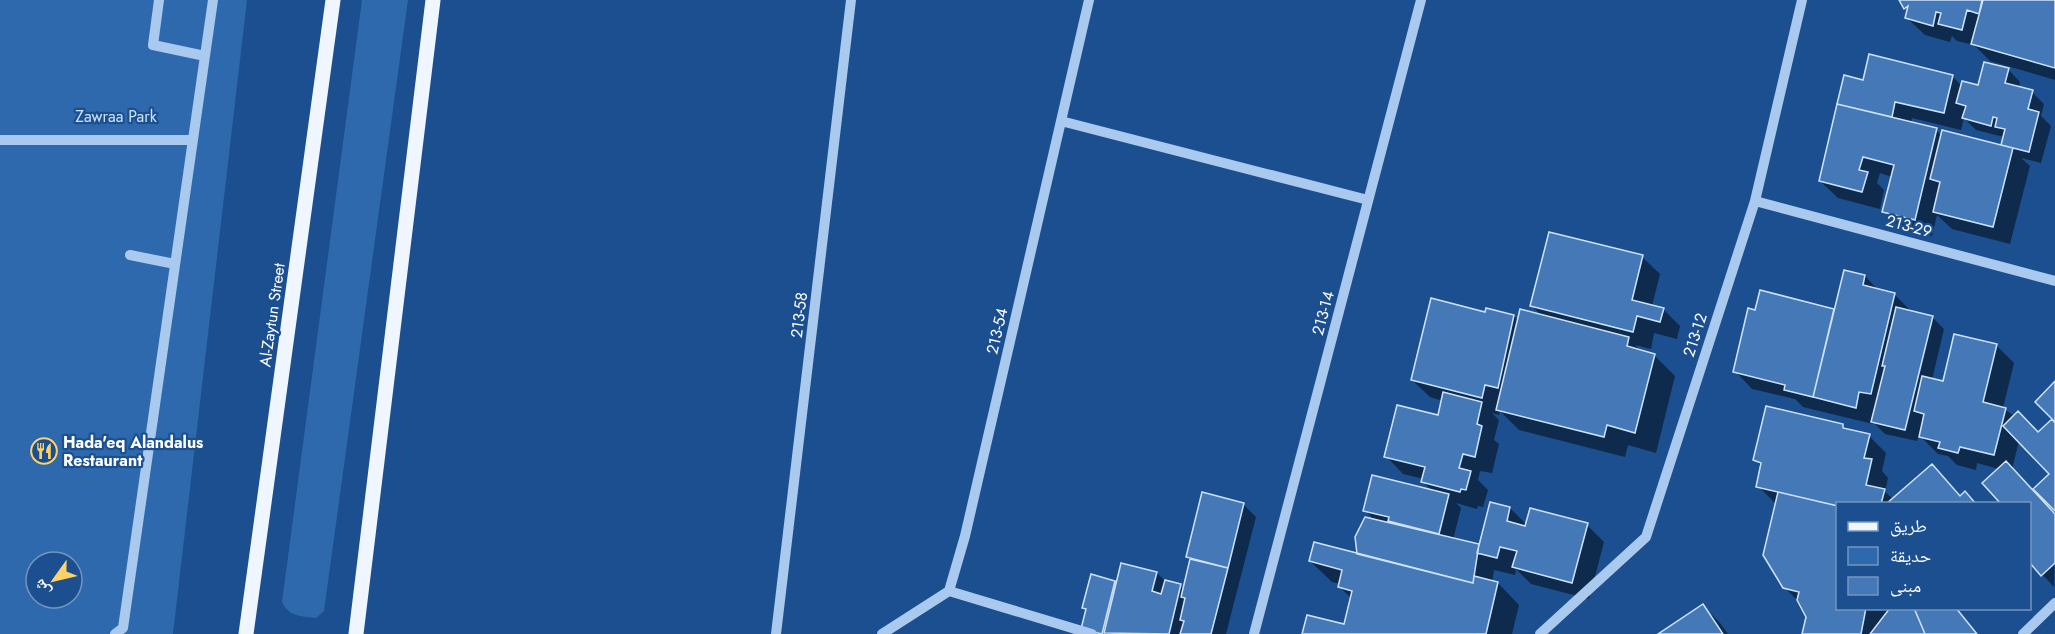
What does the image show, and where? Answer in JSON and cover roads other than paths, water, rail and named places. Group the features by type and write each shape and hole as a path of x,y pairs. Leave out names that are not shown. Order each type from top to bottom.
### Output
{"main road":[{"name":"Al-Zaytun Street","path":"246,634 333,0"},
{"path":"356,634 433,0"}],"street":[{"path":"159,0 153,45 205,56"},
{"path":"115,634 123,628 213,0"},
{"name":"213-58","path":"776,634 851,0"},
{"name":"213-54","path":"950,591 965,536 1089,0"},
{"name":"213-14","path":"1254,634 1421,0"},
{"name":"213-12","path":"1540,634 1646,537 1755,201 1802,0"},
{"path":"1061,121 1368,200"},
{"path":"0,140 192,140"},
{"name":"213-29","path":"1755,201 2055,281"},
{"path":"130,255 175,264"},
{"path":"882,634 950,591 1092,634"},
{"path":"2024,634 2055,603"}],"place":[{"name":"Hada'eq Alandalus Restaurant","path":"44,451"}],"park label":[{"name":"Zawraa Park","path":"116,116"}]}
